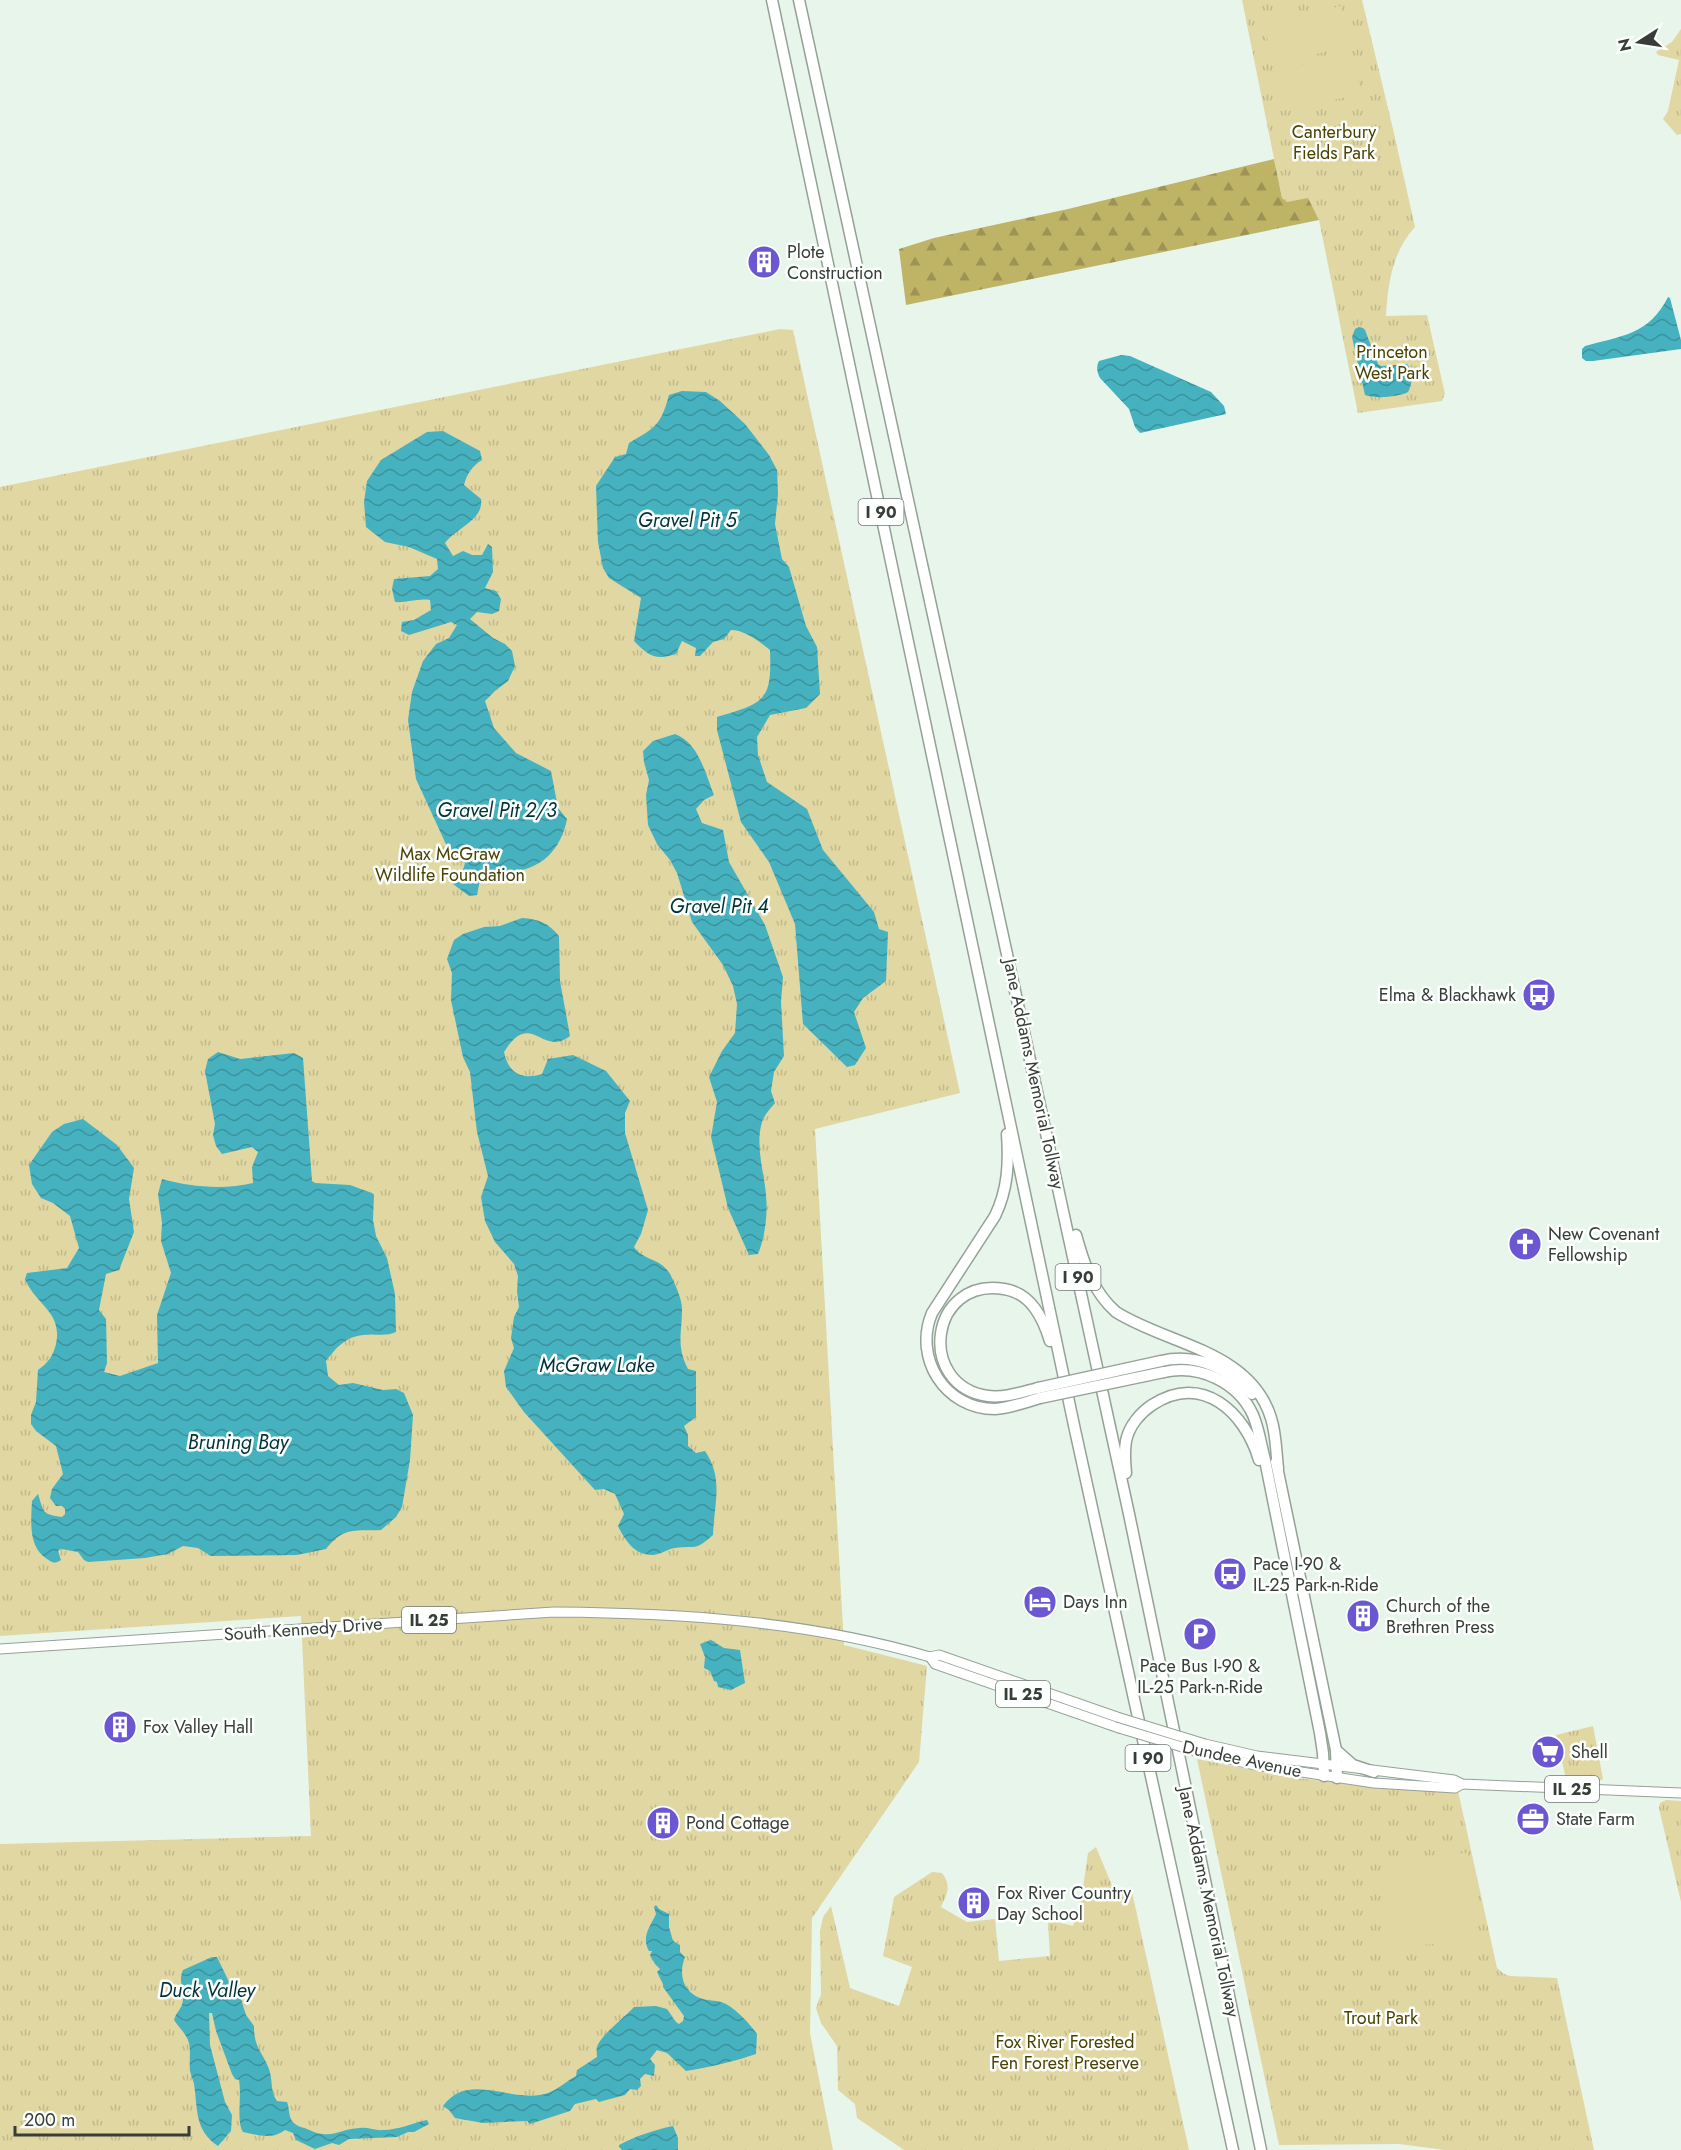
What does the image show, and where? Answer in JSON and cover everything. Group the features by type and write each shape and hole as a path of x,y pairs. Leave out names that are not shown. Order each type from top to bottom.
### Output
{"highway":[{"name":"Jane Addams Memorial Tollway","path":"772,0 1075,1430 1233,2150"},
{"name":"Jane Addams Memorial Tollway","path":"799,0 1130,1514 1261,2150"},
{"path":"1027,1040 1078,1242 1098,1292 1109,1306 1123,1317 1217,1358 1242,1373 1259,1394 1270,1417 1278,1468 1336,1750 1337,1772"},
{"path":"1003,1092 1008,1165 1002,1199 994,1216 933,1313 928,1328 926,1347 931,1366 940,1382 951,1394 969,1404 984,1408 1002,1408 1039,1393"},
{"path":"1075,1430 1047,1330 1040,1314 1029,1300 1009,1290 988,1288 972,1292 955,1303 945,1318 940,1340 943,1360 955,1380 970,1390 990,1396 1039,1393 1163,1366 1184,1359 1203,1362 1226,1371 1244,1385 1256,1400 1265,1418 1278,1468"},
{"path":"1163,1366 1210,1375 1231,1387 1246,1404 1257,1427 1320,1733 1324,1771"},
{"path":"1130,1514 1125,1455 1126,1440 1133,1425 1149,1407 1166,1397 1187,1394 1205,1396 1227,1407 1238,1418 1248,1434 1257,1455 1283,1550"},
{"path":"1336,1750 1353,1765 1374,1772"}],"main road":[{"name":"South Kennedy Drive","path":"0,1649 554,1612 632,1613 720,1619 857,1637"},
{"name":"Dundee Avenue","path":"857,1637 930,1657 939,1655 1203,1749"},
{"name":"Dundee Avenue","path":"930,1657 935,1664 1119,1728 1203,1749 1257,1756 1324,1771 1374,1772 1454,1780 1462,1784 1681,1793"},
{"name":"Dundee Avenue","path":"1337,1772 1374,1783 1455,1788 1462,1784"}],"green space":[{"name":"Canterbury Fields Park","path":"1242,0 1362,0 1415,227 1396,258 1390,280 1386,316 1427,315 1445,394 1442,401 1358,413 1319,220 1308,199 1287,202 1282,198"},
{"path":"1341,6 1350,46 1273,64 1264,24"},
{"path":"1681,29 1681,134 1677,135 1663,119 1668,111 1679,60 1658,55 1656,52 1672,42"},
{"path":"1352,54 1361,94 1283,111 1274,71"},
{"path":"1274,159 1282,198 1287,202 1308,198 1319,220 906,305 899,249 934,238 1068,209"},
{"name":"Max McGraw Wildlife Foundation","path":"780,329 793,330 960,1093 815,1129 844,1645 927,1666 919,1762 812,1918 810,2033 833,2150 0,2150 0,1844 311,1836 301,1616 0,1636 0,487"},
{"path":"1593,1726 1603,1779 1599,1781 1566,1779 1556,1735"},
{"name":"Trout Park","path":"1197,1759 1283,1776 1384,1789 1458,1791 1497,1968 1510,1976 1557,1978 1594,2150 1445,2150 1399,2144 1279,2145"},
{"path":"1666,1800 1681,1801 1681,1902 1659,1808 1660,1803"},
{"name":"Fox River Forested Fen Forest Preserve","path":"1096,1847 1116,1895 1132,1892 1189,2150 904,2150 857,2118 855,2104 838,2090 837,2046 821,2023 816,2008 821,1994 820,1931 823,1917 831,1906 850,1988 899,2006 912,1967 883,1956 894,1897 932,1872 942,1873 948,1886 941,1907 967,1922 995,1919 999,1961 1050,1956 1048,1923 1057,1922 1073,1926 1083,1888 1088,1853"},
{"path":"1468,1853 1476,1939 1469,1946 1447,1946 1446,1943 1387,1948 1383,1944 1384,1888 1390,1869 1411,1857"}],"water":[{"path":"1668,297 1681,340 1681,349 1593,361 1586,361 1582,358 1582,349 1585,346 1622,336 1643,327 1660,310"},
{"path":"1359,327 1365,330 1378,364 1381,366 1407,364 1412,378 1408,392 1387,397 1365,395 1352,337 1355,329"},
{"path":"1121,355 1130,356 1211,392 1224,406 1226,414 1140,433 1135,427 1129,409 1100,378 1098,372 1099,361"},
{"name":"Gravel Pit 5","path":"682,391 706,392 720,401 745,424 769,455 777,470 778,494 775,524 782,559 789,567 806,626 817,647 820,694 806,708 770,715 757,737 758,755 767,782 807,809 823,850 874,912 879,929 888,932 886,981 863,998 854,1012 866,1048 855,1065 847,1067 803,1024 795,924 769,862 741,822 717,730 717,717 746,708 762,697 767,690 770,650 747,634 731,630 724,639 713,642 700,656 695,656 696,648 682,641 676,654 663,657 653,656 634,641 641,598 609,578 603,568 598,542 596,486 615,457 626,454 629,443 656,425 669,395"},
{"name":"Gravel Pit 2/3","path":"443,431 480,451 482,460 470,471 464,485 481,499 478,513 445,543 453,556 463,551 472,555 482,555 488,544 492,547 493,572 485,588 496,591 501,599 499,611 492,614 477,612 470,619 512,651 515,666 508,681 485,701 494,728 516,753 551,771 558,808 567,819 560,840 540,863 509,872 484,873 481,875 477,895 469,896 453,884 450,874 463,870 465,863 450,853 416,779 408,720 412,692 423,661 436,644 449,638 457,625 451,622 409,635 401,631 402,622 414,620 431,610 430,600 395,602 392,589 394,579 430,576 438,569 437,559 409,547 385,542 366,527 364,502 367,481 381,460 427,432"},
{"name":"Gravel Pit 4","path":"675,734 683,738 696,751 704,768 714,795 704,800 696,809 702,823 723,830 729,862 765,925 783,977 781,1002 784,1056 774,1072 771,1091 775,1103 764,1117 759,1140 767,1210 758,1254 749,1255 728,1208 711,1137 717,1102 709,1077 722,1051 735,1033 737,1004 733,986 723,965 692,922 677,873 657,844 648,825 646,795 649,780 643,751 653,741"},
{"name":"McGraw Lake","path":"522,918 543,922 559,936 560,981 570,1036 552,1042 529,1033 522,1034 513,1040 504,1052 509,1066 517,1074 535,1076 542,1074 548,1059 573,1055 606,1071 630,1101 625,1113 625,1133 648,1210 641,1234 634,1247 638,1252 664,1266 672,1278 681,1301 682,1353 688,1369 696,1371 696,1417 684,1426 688,1435 688,1446 696,1453 705,1451 711,1461 716,1481 713,1535 695,1547 675,1548 652,1555 635,1550 618,1526 624,1514 615,1494 604,1489 595,1490 524,1412 506,1387 504,1371 514,1348 511,1338 514,1317 519,1307 518,1276 514,1264 495,1242 485,1221 481,1197 488,1176 477,1132 470,1072 463,1057 451,1000 452,973 447,959 454,940 463,934 484,927 500,926"},
{"name":"Bruning Bay","path":"218,1052 240,1059 294,1053 303,1058 312,1181 350,1185 374,1195 373,1220 376,1236 387,1258 395,1294 396,1332 351,1338 337,1348 326,1361 328,1376 339,1385 353,1383 383,1390 396,1389 404,1393 413,1415 410,1460 402,1507 396,1517 381,1530 351,1531 338,1536 326,1549 297,1555 211,1556 198,1548 183,1546 168,1554 145,1558 88,1562 78,1552 61,1549 58,1551 61,1560 52,1562 36,1548 31,1525 32,1501 38,1494 45,1512 62,1517 65,1509 62,1506 56,1506 50,1498 52,1489 63,1474 56,1446 36,1431 31,1424 31,1415 36,1402 38,1370 52,1356 57,1333 52,1316 29,1288 25,1279 27,1273 67,1268 79,1248 70,1216 53,1203 41,1198 32,1184 29,1165 52,1132 64,1124 83,1119 117,1145 134,1168 129,1199 134,1232 119,1270 106,1274 99,1310 106,1319 107,1363 104,1372 120,1376 158,1363 157,1315 171,1273 161,1241 162,1223 158,1194 162,1179 207,1187 253,1183 252,1167 258,1152 252,1147 222,1154 216,1146 213,1135 215,1124 205,1071 208,1059"},
{"path":"711,1640 724,1648 740,1650 745,1683 731,1690 718,1687 710,1671 704,1668 705,1657 700,1644"},
{"path":"656,1905 669,1914 669,1927 673,1941 680,1945 680,1952 685,1957 682,1977 687,1988 696,1996 726,2004 735,2010 757,2034 756,2054 686,2071 667,2053 657,2050 650,2059 655,2065 654,2076 645,2074 640,2079 641,2086 637,2090 630,2089 625,2095 599,2102 596,2099 575,2104 570,2111 530,2124 527,2121 483,2123 455,2118 443,2106 465,2090 492,2090 535,2096 551,2092 576,2076 577,2070 597,2057 599,2043 634,2007 656,2006 667,2009 676,2022 679,2024 683,2021 684,2016 663,1987 657,1972 660,1969 650,1955 652,1951 649,1951 647,1946 646,1937 656,1914 654,1907"},
{"name":"Duck Valley","path":"217,1957 231,1986 239,1993 246,2015 254,2026 257,2045 267,2063 272,2090 277,2101 287,2102 292,2121 299,2126 323,2134 360,2128 389,2130 427,2120 429,2124 397,2137 349,2139 339,2145 332,2143 315,2149 296,2140 293,2133 285,2130 270,2136 243,2132 240,2122 239,2080 235,2079 232,2074 216,2031 212,2013 209,2013 210,2045 225,2102 232,2115 231,2131 218,2146 210,2140 198,2118 190,2071 189,2043 174,2020 183,2002 181,1978 183,1970"},
{"path":"673,2126 678,2138 678,2150 622,2150 619,2147 639,2136"}],"place":[{"name":"Plote Construction","path":"764,262"},
{"name":"Elma & Blackhawk","path":"1539,995"},
{"name":"New Covenant Fellowship","path":"1525,1244"},
{"name":"Pace I-90 & IL-25 Park-n-Ride","path":"1230,1574"},
{"name":"Days Inn","path":"1040,1602"},
{"name":"Church of the Brethren Press","path":"1363,1616"},
{"name":"Pace Bus I-90 & IL-25 Park-n-Ride","path":"1200,1634"},
{"name":"Fox Valley Hall","path":"120,1727"},
{"name":"Shell","path":"1548,1752"},
{"name":"State Farm","path":"1533,1819"},
{"name":"Pond Cottage","path":"663,1823"},
{"name":"Fox River Country Day School","path":"974,1903"}],"park label":[{"name":"Princeton West Park","path":"1392,362"}]}
